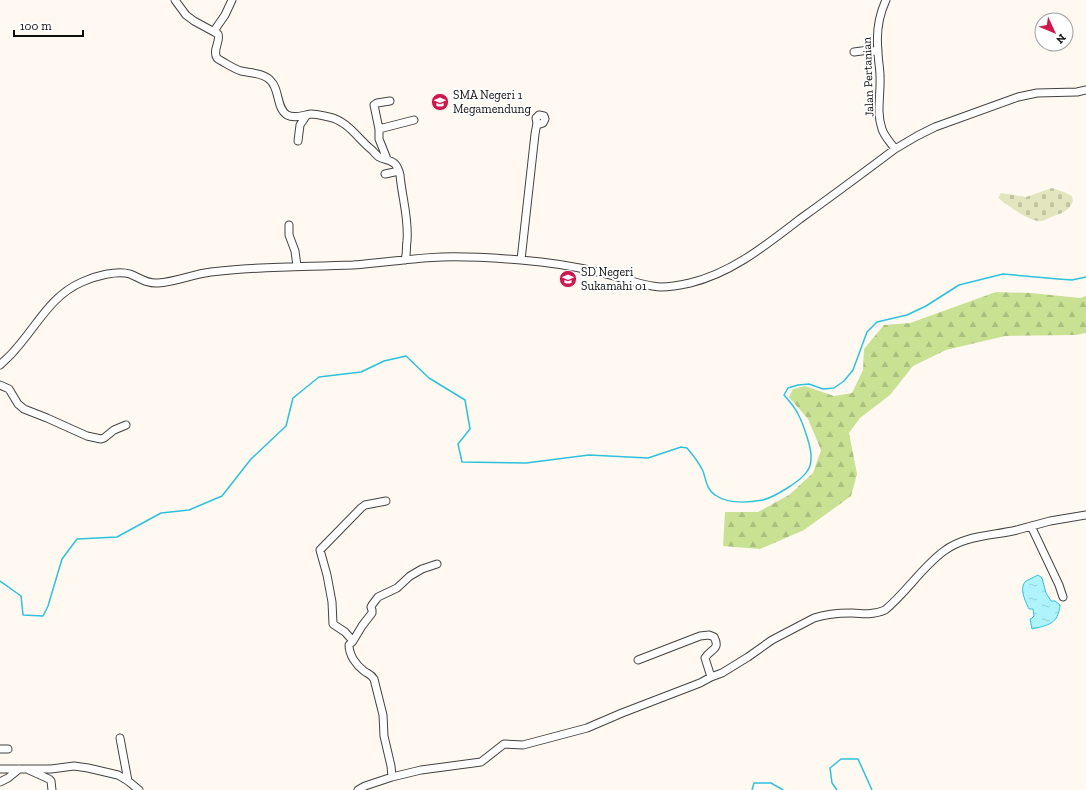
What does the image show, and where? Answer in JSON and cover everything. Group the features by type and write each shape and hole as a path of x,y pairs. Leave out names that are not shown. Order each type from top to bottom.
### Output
{"street":[{"path":"175,0 186,15 216,33 219,38 216,54 219,59 234,68 268,78 275,86 285,114 293,117 313,114 330,117 337,120 357,134 364,144 378,156 396,165 399,171 408,231 405,260"},
{"path":"216,33 216,28 225,15 232,0"},
{"name":"Jalan Pertanian","path":"886,0 878,21 880,77 879,105 881,124 884,134 895,149"},
{"path":"854,52 869,50 878,52"},
{"path":"0,365 14,351 36,322 58,297 80,283 107,274 127,273 144,282 154,283 210,272 456,257 522,260 572,267 600,272 661,287 692,282 717,274 742,261 895,149 935,127 1018,97 1038,93 1077,92 1086,90"},
{"path":"388,160 380,139 374,105 390,100"},
{"path":"298,141 300,125 306,116"},
{"path":"379,129 414,120"},
{"path":"522,260 537,123"},
{"path":"385,174 399,171"},
{"path":"289,225 289,235 295,251 297,266"},
{"path":"0,384 9,388 18,404 24,409 87,436 101,439 106,437 114,430 126,426"},
{"path":"352,641 346,634 332,624 333,611 331,595 320,550 365,505 386,501"},
{"path":"358,790 365,786 392,777 433,768 477,763 483,761 504,744 523,745 587,728 722,673 772,640 820,616 840,613 871,614 885,610 930,563 945,550 970,539 1017,530 1049,521 1086,515"},
{"path":"1031,526 1063,596"},
{"path":"392,777 392,766 384,736 383,715 374,679 370,674 361,668 351,655 348,647 372,613 371,607 378,597 397,588 410,576 422,569 437,564"},
{"path":"638,660 700,636 710,635 714,637 717,643 715,649 705,658 711,677"},
{"path":"120,738 128,781"},
{"path":"0,749 8,749"},
{"path":"0,769 74,766 94,769 112,773 128,781 139,790"},
{"path":"0,782 8,778 19,769"},
{"path":"27,769 49,779 51,781 52,790"}],"green space":[{"path":"1052,188 1072,196 1073,201 1066,211 1042,221 1037,221 1025,216 998,198 1001,193 1026,197"},
{"path":"996,292 1031,293 1080,298 1086,296 1086,333 1076,335 1005,336 946,350 913,366 890,395 860,418 849,433 857,474 851,496 804,530 760,549 723,546 725,512 758,512 789,495 813,473 821,450 808,419 789,397 793,389 805,386 834,396 852,393 863,370 864,349 884,325 910,323"}],"water":[{"path":"1038,575 1042,578 1046,593 1051,601 1055,601 1060,605 1057,616 1052,623 1032,629 1030,619 1034,616 1033,609 1029,609 1023,595 1023,587 1026,581"}],"waterway":[{"path":"0,581 21,596 23,615 43,616 48,606 62,559 77,539 117,537 161,513 189,510 222,496 251,459 286,426 293,398 319,377 361,372 384,361 406,356 429,378 465,400 470,429 458,444 462,462 526,463 589,455 648,458 681,447 687,448 696,459 703,471 708,488 715,495 726,500 738,502 763,500 794,484 809,469 811,454 807,436 795,409 784,395 788,388 809,384 823,389 834,388 844,381 853,370 867,332 877,322 907,315 926,306 959,285 1003,274 1072,280 1086,277"},
{"path":"837,790 832,783 830,768 841,759 858,759 872,790"},
{"path":"752,790 754,783 771,783 783,790"}],"place":[{"name":"SMA Negeri 1 Megamendung","path":"440,102"},
{"name":"SD Negeri Sukamahi 01","path":"568,279"}]}
